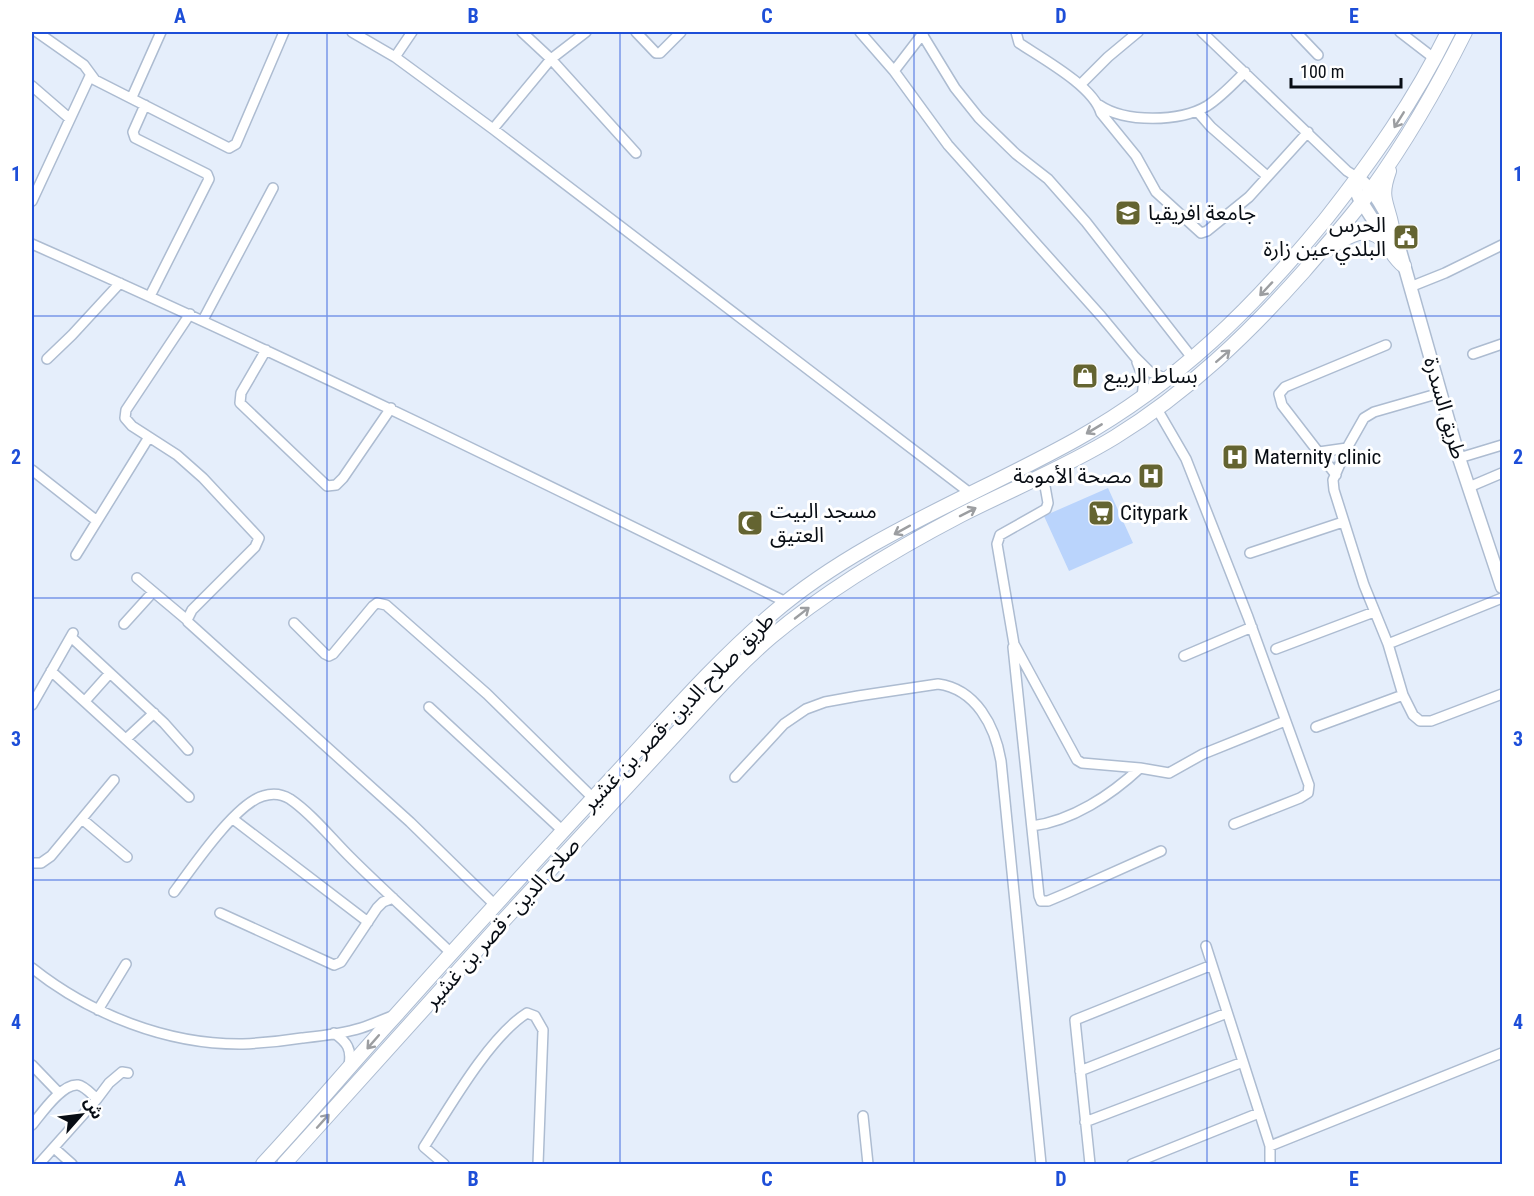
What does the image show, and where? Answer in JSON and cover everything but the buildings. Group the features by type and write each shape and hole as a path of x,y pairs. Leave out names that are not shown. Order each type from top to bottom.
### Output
{"highway":[{"name":"طريق صلاح الدين -قصر بن غشير","path":"263,1164 495,905 726,655 786,602 849,560 1121,413 1219,337 1269,286 1397,124 1448,32"},
{"name":"صلاح الدين - قصر بن غشير","path":"284,1164 726,680 771,637 809,607 897,551 959,516 1113,438 1156,409 1210,367 1246,334 1316,256 1370,190 1398,150 1465,32"},
{"path":"1392,227 1383,192 1398,150"},
{"path":"1316,256 1349,235 1368,232 1381,239 1396,260 1404,266"},
{"path":"606,785 619,797"}],"main road":[{"name":"طريق السدرة","path":"1353,178 1370,190 1392,227 1440,393 1503,588"},
{"path":"1353,178 1361,202 1404,266"}],"street":[{"path":"39,32 84,66 95,80 224,146 233,147 284,32"},
{"path":"132,98 161,32"},
{"path":"352,32 395,57 493,129 970,493"},
{"path":"395,57 412,32"},
{"path":"522,32 551,59 636,153"},
{"path":"493,129 551,59 586,32"},
{"path":"636,32 656,53 660,53 681,32"},
{"path":"860,32 894,71 948,145 1135,357 1150,372 1167,379"},
{"path":"1016,32 1019,43 1081,84 1099,105 1115,113 1140,118 1165,117 1197,111 1209,105 1245,72"},
{"path":"1081,84 1138,32"},
{"path":"1203,32 1353,178"},
{"path":"1296,32 1318,55"},
{"path":"1400,32 1434,59"},
{"path":"894,71 923,33 955,88 979,118 1016,154 1048,179 1086,222 1193,359"},
{"path":"32,201 90,76"},
{"path":"32,86 69,118"},
{"path":"145,105 133,132 135,138 207,174 209,178 150,296"},
{"path":"1099,105 1101,113 1136,156 1156,192 1201,233 1207,231 1249,197 1308,132"},
{"path":"1197,111 1211,127 1267,176"},
{"path":"203,320 273,188"},
{"path":"32,244 190,314 391,408 786,602"},
{"path":"1410,287 1503,245"},
{"path":"47,359 120,283"},
{"path":"187,620 192,610 255,547 259,538 203,478 177,455 127,422 126,410 190,314"},
{"path":"1473,354 1503,344"},
{"path":"1336,475 1282,405 1279,394 1285,387 1386,345"},
{"path":"266,350 241,393 240,403 327,486 331,487 343,478 391,408"},
{"path":"1135,357 1144,380 1142,397"},
{"path":"1440,393 1367,415 1347,448 1333,480 1334,490 1342,522 1374,612 1388,644 1403,695 1413,715 1420,721 1431,721 1503,694"},
{"path":"1156,409 1182,451 1252,627 1309,785 1308,793 1300,798 1234,824"},
{"path":"76,555 149,437"},
{"path":"1460,458 1503,444"},
{"path":"1319,452 1347,448"},
{"path":"32,470 97,521"},
{"path":"1469,487 1503,473"},
{"path":"1043,475 1048,503 1046,509 998,538 997,544 1012,638 1041,901 1067,893 1161,851"},
{"path":"1250,553 1342,522"},
{"path":"137,578 187,620 190,626 410,822 495,905"},
{"path":"124,624 153,592"},
{"path":"1388,644 1503,598"},
{"path":"294,623 329,656 373,606 377,603 386,605 487,694 594,798"},
{"path":"1276,649 1374,612"},
{"path":"1184,656 1252,627"},
{"path":"32,705 72,635 154,713 188,750"},
{"path":"1012,638 1067,744 1077,760 1082,763 1169,773 1203,754 1285,721"},
{"path":"51,670 189,797"},
{"path":"85,701 111,673"},
{"path":"735,777 790,718 825,702 938,684 955,688 981,709 994,734 1000,761 1041,1164"},
{"path":"1316,727 1403,695"},
{"path":"429,707 563,831"},
{"path":"126,739 154,713"},
{"path":"1032,826 1052,822 1076,812 1119,787 1140,768"},
{"path":"32,874 36,863 51,856 114,780"},
{"path":"174,892 202,854 233,819 260,797 276,794 285,796 315,820 452,954"},
{"path":"82,819 127,857"},
{"path":"233,819 368,922"},
{"path":"220,913 334,965 341,962 383,902 393,898"},
{"path":"1206,946 1270,1146 1270,1164"},
{"path":"98,1010 126,964"},
{"path":"1090,1164 1075,1020 1212,965"},
{"path":"34,974 98,1010 121,1020 156,1032 217,1043 243,1044 281,1041 334,1033 360,1028 395,1015"},
{"path":"444,1164 424,1147 461,1089 497,1040 518,1018 527,1013 536,1016 543,1030 538,1164"},
{"path":"1080,1071 1227,1013"},
{"path":"334,1033 345,1041 350,1049 348,1070"},
{"path":"1270,1146 1503,1053"},
{"path":"1085,1122 1243,1062"},
{"path":"32,1065 59,1093"},
{"path":"39,1164 116,1076 122,1072 128,1073"},
{"path":"32,1125 66,1088 78,1085 97,1099"},
{"path":"1132,1164 1259,1113"},
{"path":"863,1116 868,1164"},
{"path":"54,1148 72,1164"}],"shaded area":[{"path":"1108,488 1133,543 1069,571 1044,516"}],"place":[{"name":"جامعة افريقيا","path":"1128,213"},
{"name":"الحرس البلدي-عين زارة","path":"1406,237"},
{"name":"بساط الربيع","path":"1085,376"},
{"name":"Maternity clinic","path":"1235,457"},
{"name":"مصحة الأمومة","path":"1151,476"},
{"name":"Citypark","path":"1101,513"},
{"name":"مسجد البيت العتيق","path":"750,523"}]}
